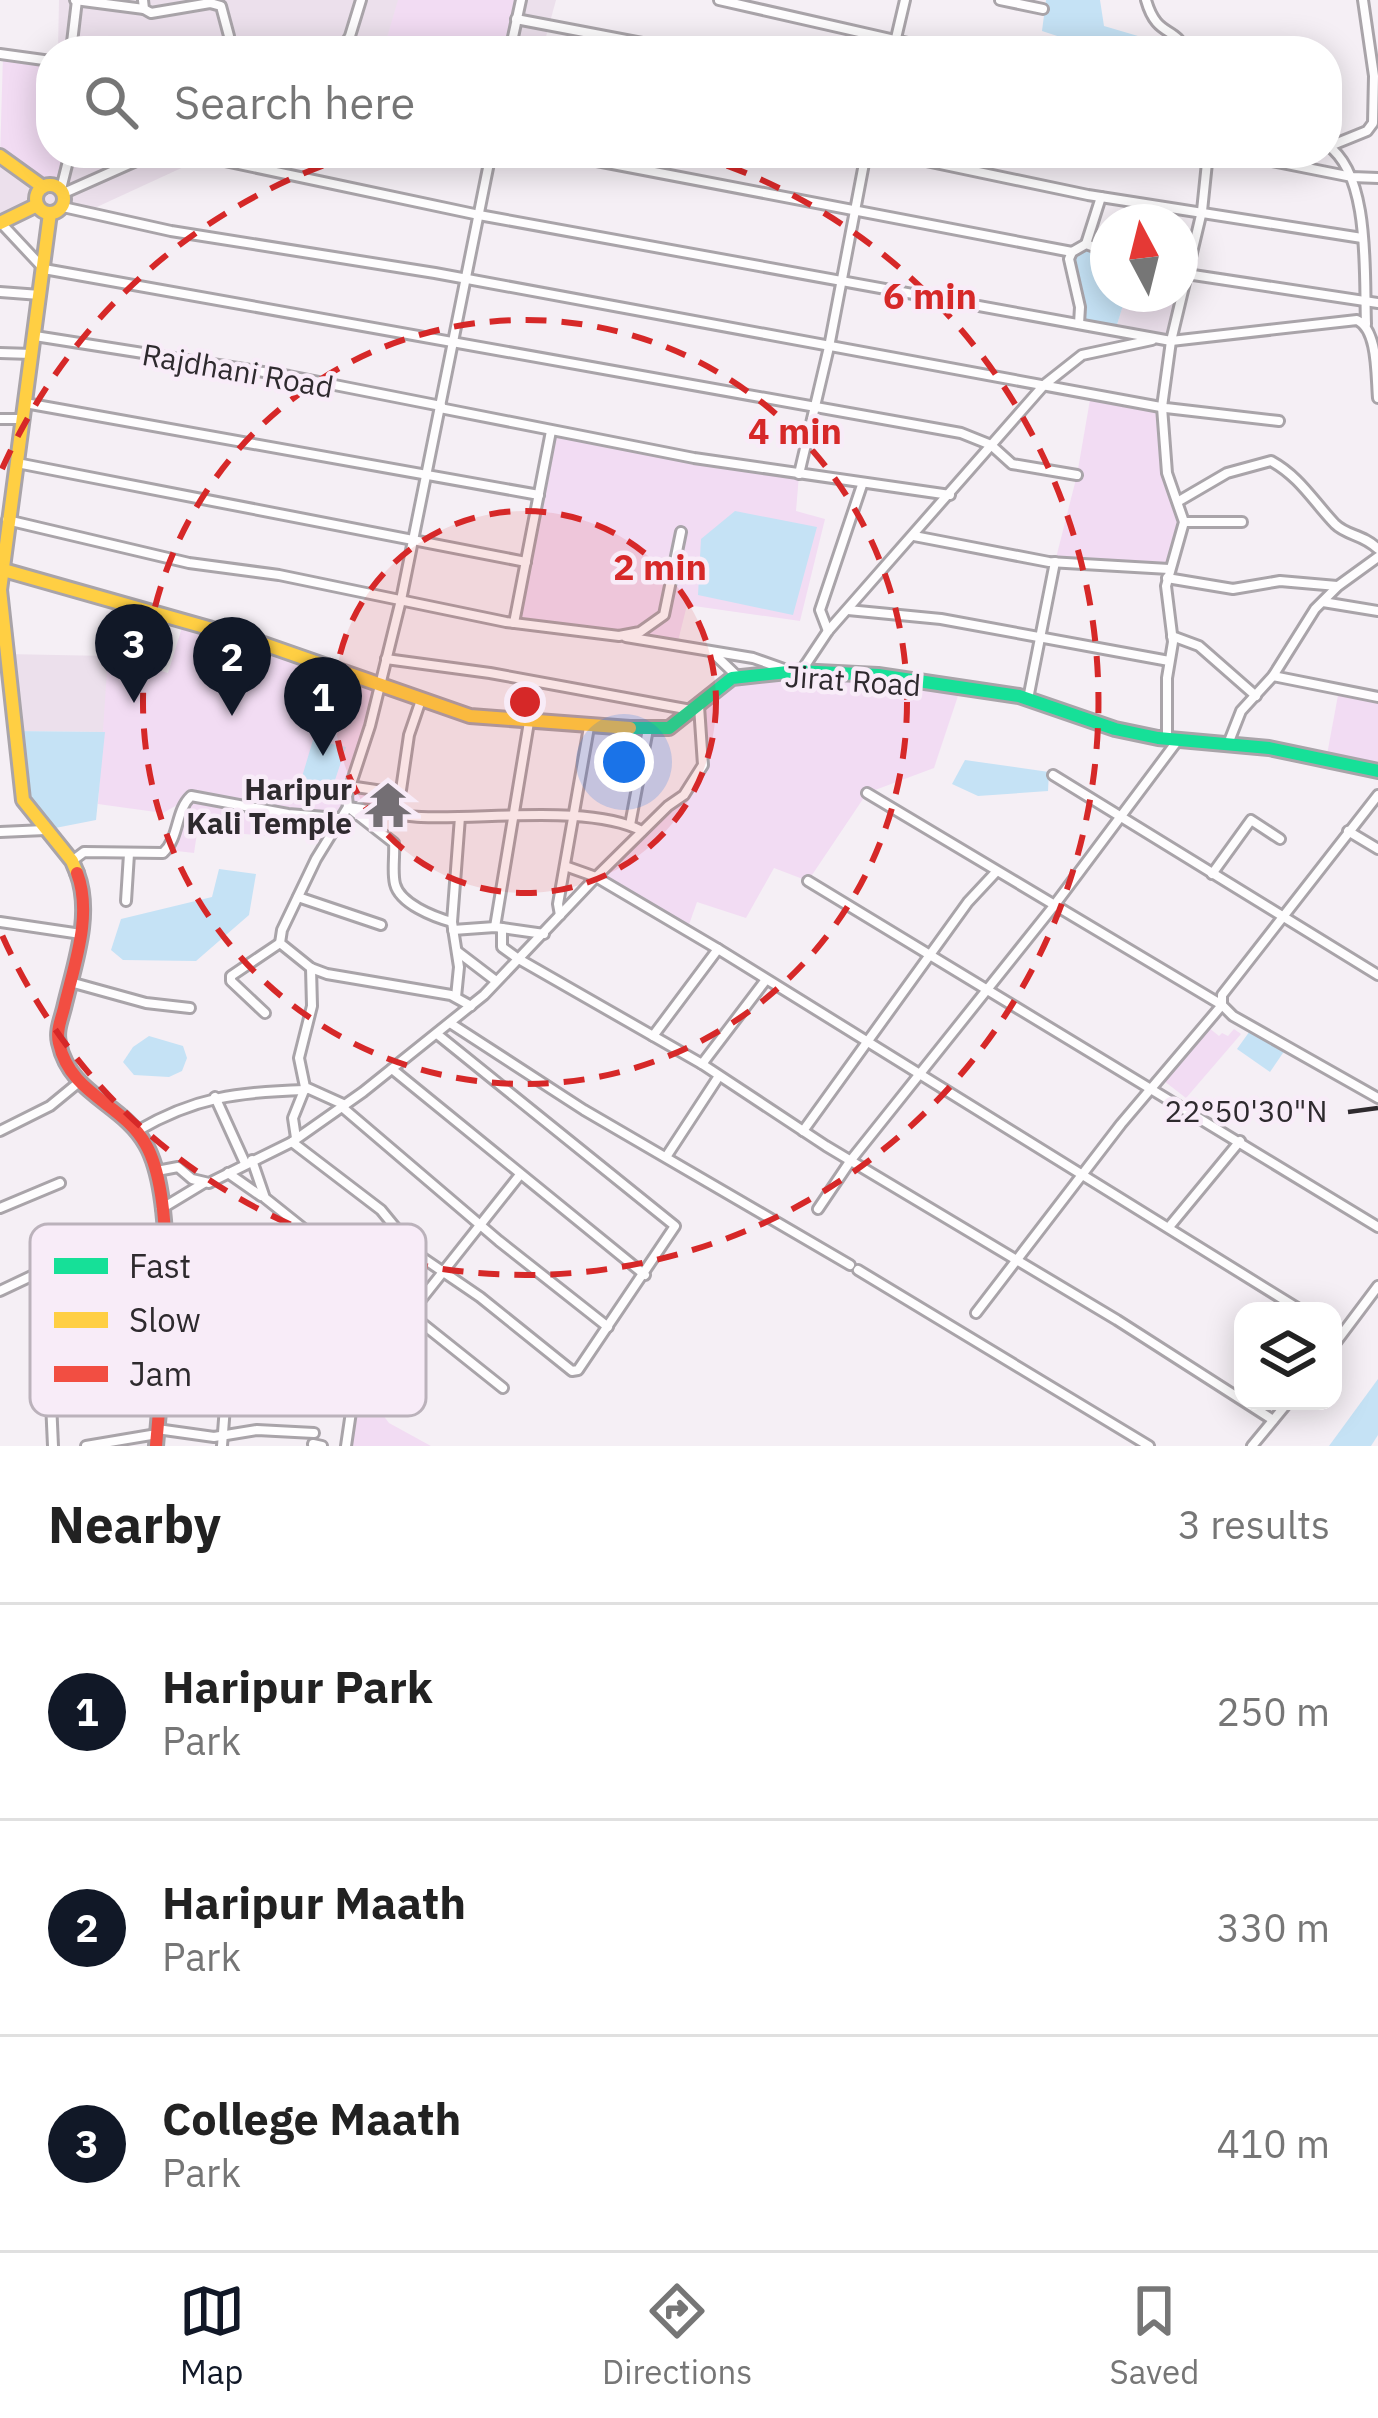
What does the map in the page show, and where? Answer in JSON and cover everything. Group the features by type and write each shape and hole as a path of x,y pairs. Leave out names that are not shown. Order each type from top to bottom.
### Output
{"main road":[{"path":"0,156 43,187"},
{"path":"37,205 37,194 52,184 59,200 15,463 6,482 8,520 1,569 20,787 31,814 72,861 84,892 81,934 57,1036 60,1053 78,1083 137,1131 157,1171 162,1224"},
{"path":"0,223 59,200"},
{"name":"Jirat Road","path":"1,569 258,642 470,716 589,727 669,728 732,678 797,672 878,676 1028,699 1115,729 1173,740 1269,748 1378,771"}],"street":[{"path":"72,36 76,0 144,4 151,14 215,4 224,11 226,36"},
{"path":"351,36 361,0"},
{"path":"513,36 520,0"},
{"path":"719,0 856,36"},
{"path":"896,36 904,0"},
{"path":"1000,0 1043,9"},
{"path":"1146,0 1154,23 1175,36"},
{"path":"1342,141 1375,130 1374,29 1363,0"},
{"path":"517,20 603,36"},
{"path":"0,54 36,59"},
{"path":"1342,159 1352,177 1362,238 1366,324 1373,335 1378,398"},
{"path":"59,200 66,168"},
{"path":"59,200 124,168"},
{"path":"258,168 479,215 1171,341 1349,320 1366,324"},
{"path":"265,1013 231,976 280,943 298,897 347,806 401,599 487,168"},
{"path":"632,168 1072,252 1086,244 1101,197"},
{"path":"799,475 863,168"},
{"path":"961,168 1101,197 1362,238"},
{"path":"1198,225 1206,168"},
{"path":"1307,168 1378,178"},
{"path":"59,200 171,231 467,279 1162,407 1280,421"},
{"path":"0,223 44,269 961,434 991,445 1012,464 1077,476"},
{"path":"1086,244 1090,245"},
{"path":"1072,252 1079,324"},
{"path":"1198,276 1378,303"},
{"path":"0,292 41,295"},
{"path":"818,1209 918,1073 1053,907 1173,740 1168,574 1184,522 1167,473 1162,407 1176,312"},
{"name":"Rajdhani Road","path":"35,336 289,376 551,431 799,475 950,495"},
{"path":"8,520 189,563 514,623 710,650 797,672 1044,385 1082,355 1158,338"},
{"path":"0,353 32,354"},
{"path":"25,404 538,495"},
{"path":"0,418 22,419"},
{"path":"514,623 551,431"},
{"path":"1179,501 1227,473 1271,461 1305,487 1340,529 1363,535 1378,553 1306,620 1274,676 1236,720 1228,745"},
{"path":"15,463 526,562"},
{"path":"828,631 820,610 862,484"},
{"path":"1184,522 1242,522"},
{"path":"619,636 640,632 664,615 681,532"},
{"path":"912,536 1054,562 1168,574 1232,589 1280,581 1338,586"},
{"path":"1028,699 1054,562"},
{"path":"1322,602 1378,610"},
{"path":"847,610 940,619 1169,661"},
{"path":"1172,636 1199,646 1256,696"},
{"path":"710,650 738,677"},
{"path":"161,1210 204,1183 294,1140 437,1034 684,795 703,765 695,707 386,659"},
{"path":"1274,676 1378,697"},
{"path":"349,786 401,790 409,735 421,700"},
{"path":"529,722 498,928 502,947 702,1064 1273,1420"},
{"path":"560,917 558,904 589,727"},
{"path":"630,825 648,727"},
{"path":"1052,776 1378,975"},
{"path":"867,794 1222,1005 1233,1016 1378,1098"},
{"path":"976,1313 1151,1088 1222,1005 1222,995 1378,795"},
{"path":"72,861 84,852 157,855 168,850 184,802 191,796 306,817 340,817"},
{"path":"347,806 417,818 575,817 642,831"},
{"path":"347,806 394,843 395,884 409,902 453,926 544,934"},
{"path":"456,997 453,926 460,817"},
{"path":"1212,874 1251,820 1280,838"},
{"path":"0,832 45,830"},
{"path":"1348,831 1378,849"},
{"path":"126,901 129,854"},
{"path":"566,866 596,877 718,949 1288,1302"},
{"path":"803,1131 930,954 996,872"},
{"path":"808,881 1378,1227"},
{"path":"298,897 381,925"},
{"path":"0,922 81,934"},
{"path":"280,943 311,968 327,974 456,997 471,1006"},
{"path":"653,1036 718,949"},
{"path":"457,951 496,981"},
{"path":"294,1140 294,1110 305,1089 299,1058 312,1006 311,968"},
{"path":"702,1064 765,981"},
{"path":"69,982 146,1003 190,1008"},
{"path":"450,1023 1149,1446"},
{"path":"426,1260 572,1371 581,1366 674,1232 672,1221 550,1129 437,1034"},
{"path":"392,1069 645,1275"},
{"path":"666,1157 718,1076"},
{"path":"0,1131 50,1106 78,1083"},
{"path":"137,1131 172,1110 215,1097 305,1089 343,1106 480,1226 608,1327"},
{"path":"215,1097 263,1196"},
{"path":"294,1140 392,1224"},
{"path":"1168,1227 1240,1141"},
{"path":"157,1171 178,1167 204,1183"},
{"path":"228,1173 297,1224"},
{"path":"426,1294 519,1176"},
{"path":"0,1208 60,1183"},
{"path":"0,1291 30,1276"},
{"path":"1342,1328 1378,1286"},
{"path":"426,1330 503,1388"},
{"path":"1252,1446 1281,1410"},
{"path":"52,1416 53,1446"},
{"path":"346,1446 348,1416"},
{"path":"86,1446 157,1436 222,1441 256,1430 316,1441"}],"shaded area":[{"path":"59,0 556,0 546,36 58,36"},
{"path":"398,0 521,0 513,36 387,36"},
{"path":"3,55 36,59 36,168 66,168 61,189 0,158"},
{"path":"36,154 36,168 181,168 86,212 32,207 0,222 0,156"},
{"path":"1121,312 1177,312 1171,341 1115,331"},
{"path":"1091,394 1162,407 1163,450 1184,522 1169,569 1055,562"},
{"path":"551,431 799,475 796,511 825,519 800,621 687,605 677,645 514,623"},
{"path":"184,621 379,687 349,785 377,790 378,800 370,810 348,807 341,817 270,811 267,836 222,832 222,823 199,820 194,853 168,850 184,801 163,813 98,804 108,656 168,673"},
{"path":"6,654 108,656 105,732 14,731"},
{"path":"793,672 865,675 960,690 934,768 867,793 808,881 774,868 746,918 697,902 686,933 596,877 684,795 703,765 699,704 732,678"},
{"path":"1339,690 1378,697 1378,771 1326,760"},
{"path":"1209,1028 1219,1036 1228,1036 1234,1029 1241,1034 1186,1098 1164,1081"},
{"path":"347,1416 384,1416 431,1446 340,1446"}],"water":[{"path":"1046,0 1100,0 1104,26 1138,36 1057,36 1042,31"},
{"path":"1090,245 1090,312 1121,312 1115,331 1079,324 1069,259"},
{"path":"735,511 817,527 793,615 698,595 701,539"},
{"path":"14,731 105,732 96,820 45,830 31,814"},
{"path":"313,740 346,747 330,795 299,787"},
{"path":"965,760 1049,772 1048,791 978,796 952,784"},
{"path":"219,869 256,874 249,915 196,961 123,960 111,950 121,919 212,897"},
{"path":"1252,1028 1285,1050 1270,1072 1237,1049"},
{"path":"149,1036 183,1046 187,1058 182,1071 169,1077 134,1075 123,1062"},
{"path":"1378,1379 1378,1435 1371,1446 1329,1446"}],"traffic: fast":[{"path":"630,728 669,728 732,678 797,671 878,675 1019,696 1115,729 1158,738 1269,748 1378,771"}],"traffic: slow":[{"path":"0,156 43,187"},
{"path":"50,185 60,189 64,199 60,209 50,213 40,209 36,199 40,189 50,185"},
{"path":"0,223 37,205"},
{"path":"50,213 0,590 23,800 77,873"},
{"path":"0,569 258,642 470,716 630,728"}],"traffic: jam":[{"path":"77,873 83,923 58,1039 74,1075 146,1145 156,1172 164,1224"},
{"path":"156,1446 159,1416"}],"place":[{"name":"College Maath","path":"134,703"},
{"name":"Haripur Maath","path":"232,716"},
{"name":"Haripur Park","path":"323,756"},
{"name":"Haripur Kali Temple","path":"388,805"}]}
